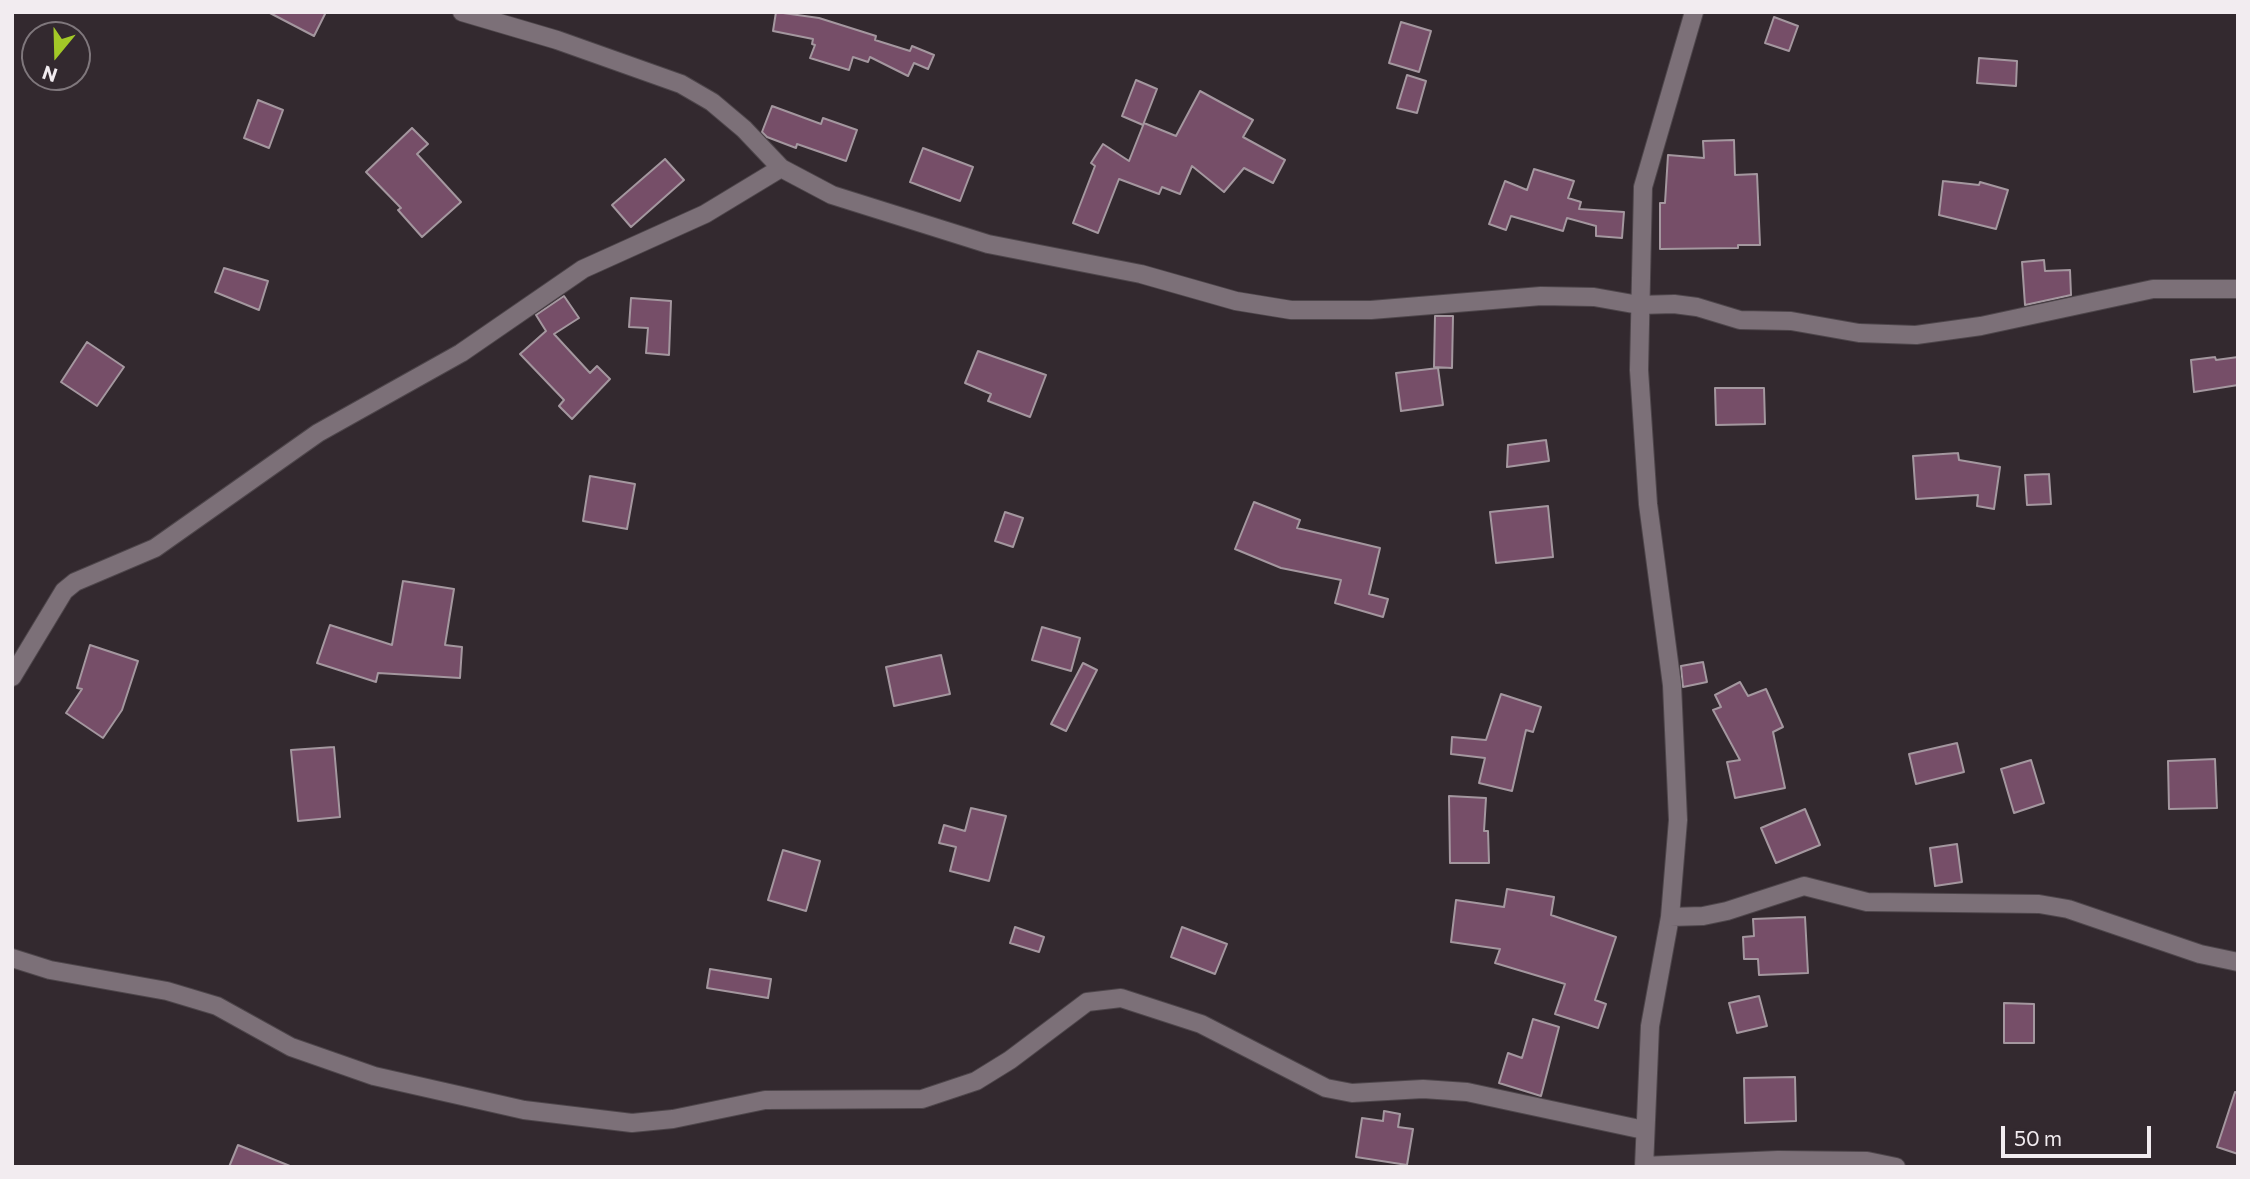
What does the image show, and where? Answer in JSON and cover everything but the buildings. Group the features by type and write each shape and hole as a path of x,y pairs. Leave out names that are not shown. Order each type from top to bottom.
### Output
{"street":[{"path":"462,12 557,40 681,84 712,102 744,129 781,168 832,195 988,244 1141,274 1236,301 1291,310 1371,310 1541,296 1594,297 1639,305 1674,304 1740,320 1791,321 1859,333 1916,335 1981,326 2153,289 2238,289"},
{"path":"1694,12 1643,187 1639,370 1648,504 1673,699 1678,820 1670,916 1650,1026 1644,1167 1778,1160 1867,1161 1896,1167"},
{"path":"12,677 64,591 75,582 155,548 318,433 461,353 583,268 705,214 781,168"},
{"path":"1670,916 1703,916 1727,911 1804,887 1867,902 2039,904 2068,909 2200,954 2238,961"},
{"path":"12,958 50,970 167,991 217,1006 291,1047 374,1076 524,1110 632,1123 673,1119 765,1100 922,1099 976,1081 1010,1060 1087,1002 1121,998 1201,1024 1326,1088 1352,1093 1423,1089 1466,1092 1644,1130"}]}
